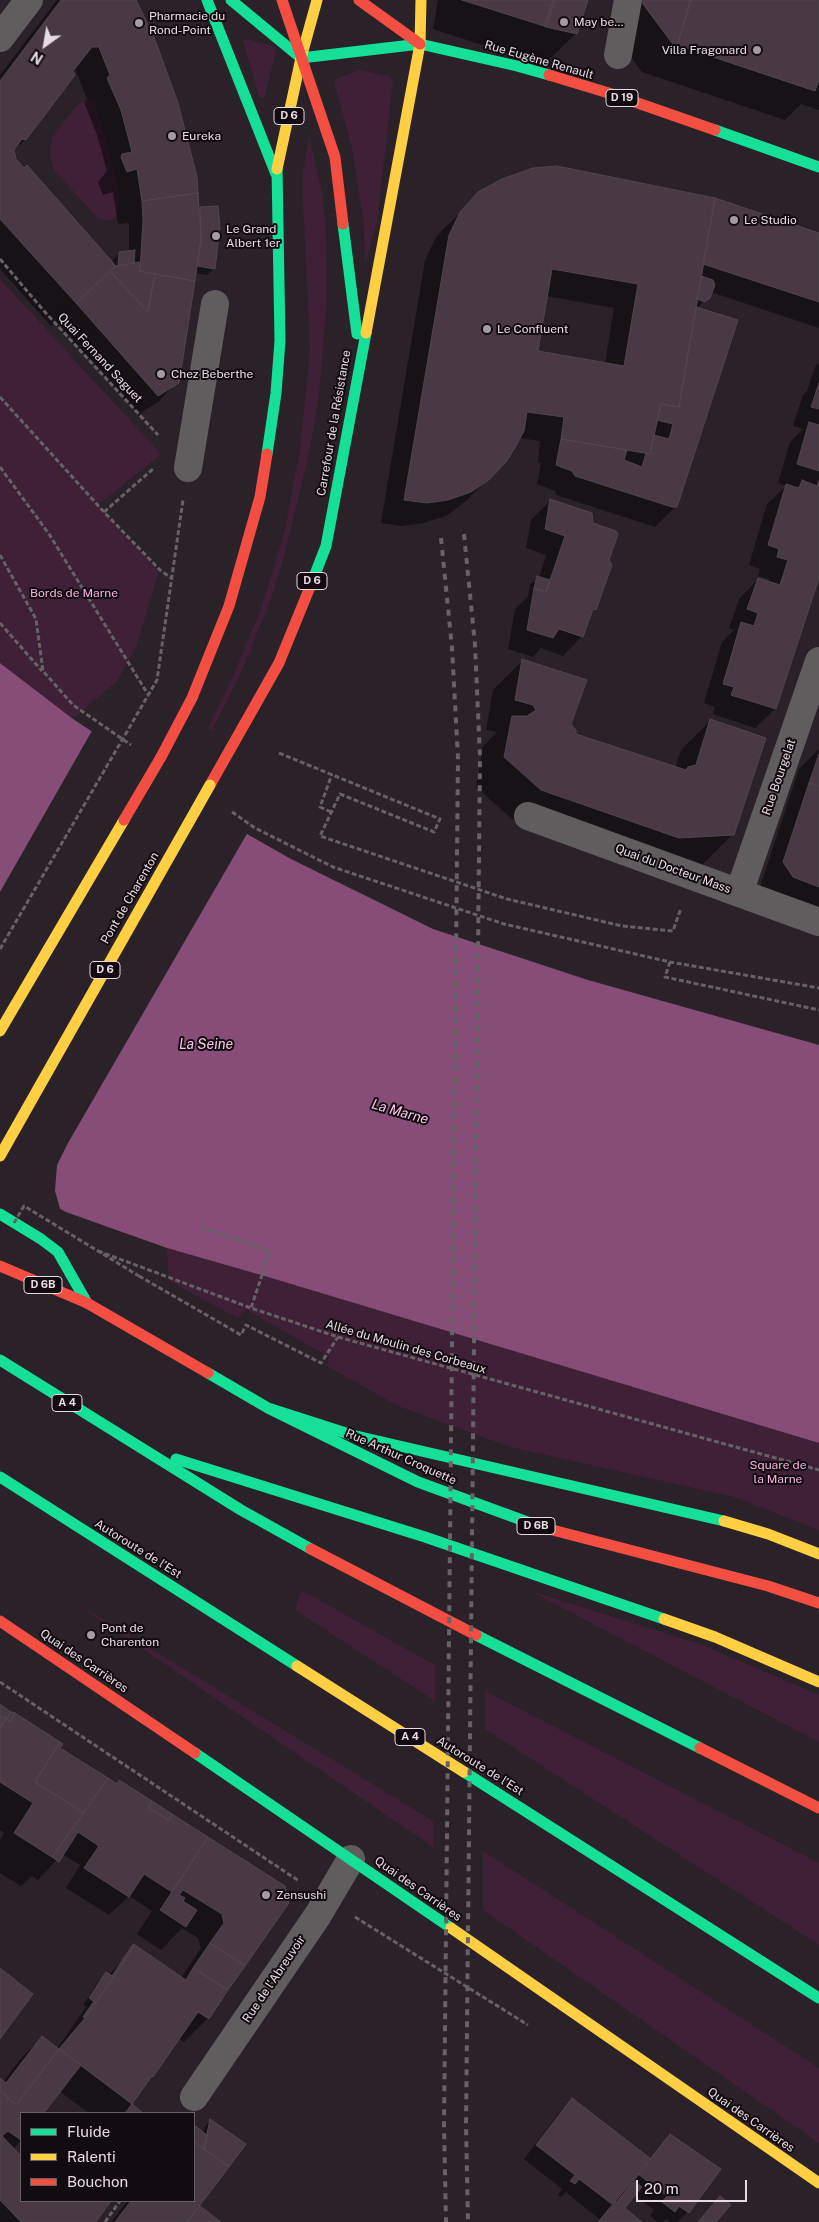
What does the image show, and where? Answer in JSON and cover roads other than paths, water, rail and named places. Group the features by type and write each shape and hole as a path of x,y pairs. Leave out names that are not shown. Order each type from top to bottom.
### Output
{"main road":[{"path":"207,0 276,174"},
{"path":"231,0 302,58"},
{"path":"282,0 335,157 360,357"},
{"name":"D 6","path":"0,1031 161,757 209,660 229,606 260,497 276,392 280,340 276,174 317,0"},
{"name":"D 19","path":"359,0 420,44"},
{"name":"D 6","path":"420,44 421,0"},
{"name":"D 19","path":"302,58 420,44"},
{"name":"Rue Eugène Renault","path":"420,44 517,66 612,94 819,167"},
{"name":"Carrefour de la Résistance","path":"210,785 279,663 326,546 420,44"},
{"name":"Pont de Charenton","path":"0,1156 210,785"},
{"path":"0,1214 18,1218 58,1252 87,1303"},
{"name":"Rue Arthur Croquette","path":"0,1266 87,1303 268,1408 418,1482 534,1525 768,1586 819,1603"},
{"name":"A 4","path":"0,1360 134,1446 241,1510 350,1570 539,1668 819,1808"},
{"path":"268,1408 352,1435 720,1520 768,1534 819,1554"},
{"path":"134,1446 425,1537 715,1637 819,1682"},
{"name":"Autoroute de l’Est","path":"0,1477 819,1998"},
{"name":"Quai des Carrières","path":"0,1621 351,1859 819,2183"}],"street":[{"path":"0,38 29,0"},
{"path":"618,55 628,0"},
{"path":"181,459 215,304"},
{"name":"Rue Bourgelat","path":"739,893 814,694 819,662"},
{"name":"Quai du Docteur Mass","path":"528,816 819,922"},
{"name":"Rue de l'Abreuvoir","path":"194,2097 328,1900 351,1859"}],"water":[{"name":"La Seine","path":"0,663 73,719 247,834 291,859 433,929 588,980 819,1045 819,1443 167,1248 66,1212 0,1176"}],"railway":[{"path":"464,534 475,645 480,757 466,2126 468,2222"},
{"path":"441,538 452,648 458,758 444,2125 446,2222"}],"place":[{"name":"May be…","path":"564,22"},
{"name":"Pharmacie du Rond-Point","path":"139,23"},
{"name":"Villa Fragonard","path":"757,50"},
{"name":"Eureka","path":"172,136"},
{"name":"Le Studio","path":"734,220"},
{"name":"Le Grand Albert 1er","path":"216,236"},
{"name":"Le Confluent","path":"487,329"},
{"name":"Chez Beberthe","path":"161,374"},
{"name":"Pont de Charenton","path":"91,1635"},
{"name":"Zensushi","path":"266,1895"}],"park label":[{"name":"Bords de Marne","path":"74,593"},
{"name":"Square de la Marne","path":"778,1472"}],"water label":[{"name":"La Marne","path":"400,1112"}]}
